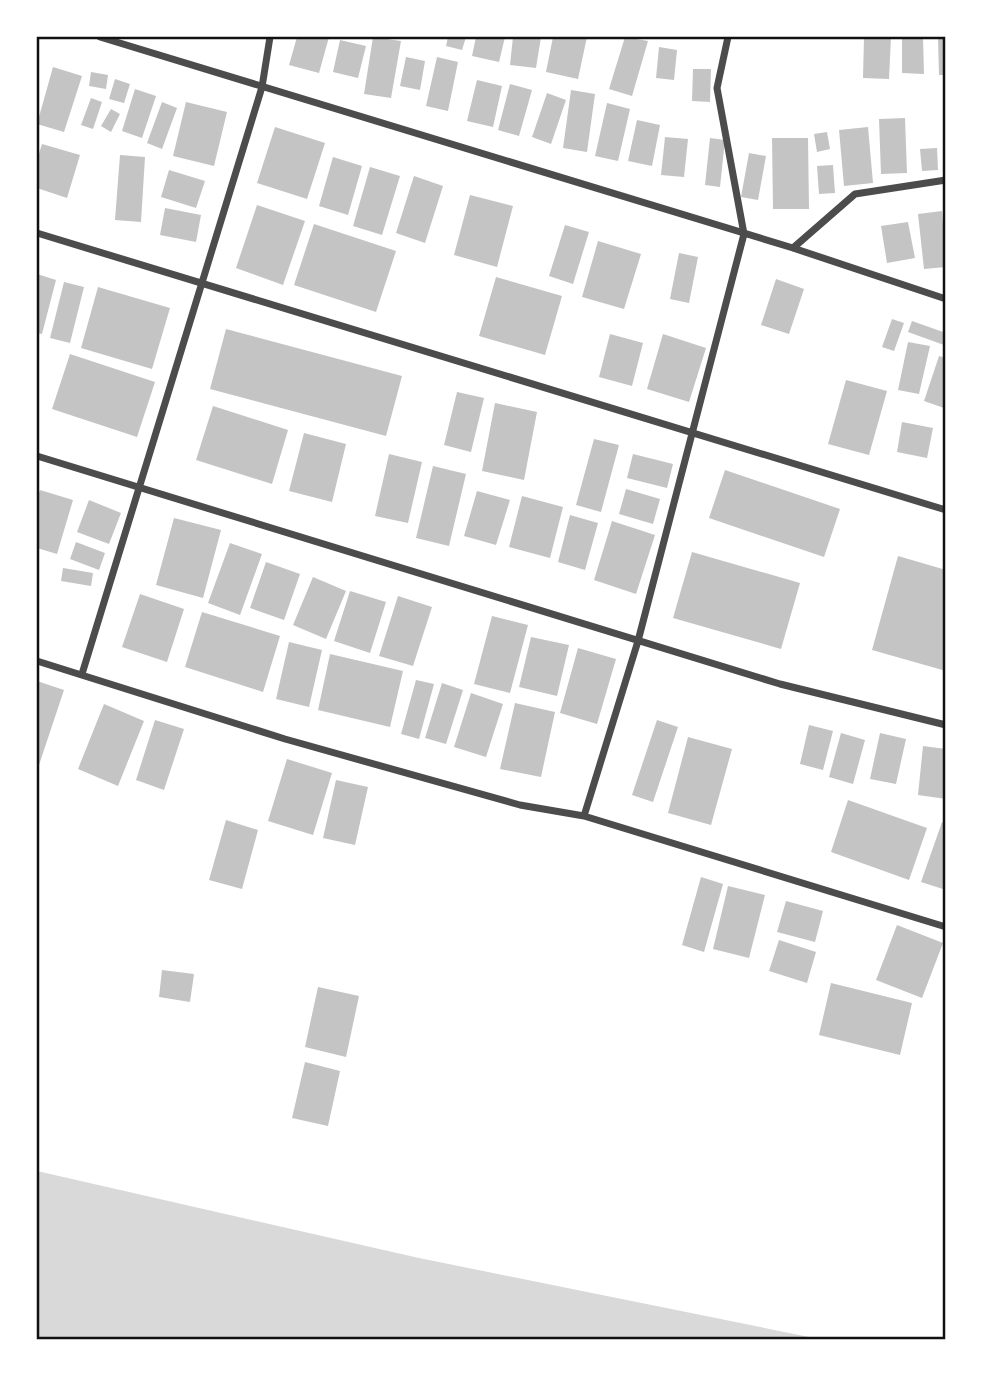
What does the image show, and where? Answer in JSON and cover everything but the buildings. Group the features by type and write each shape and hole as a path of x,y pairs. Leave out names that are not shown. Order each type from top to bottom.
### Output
{"street":[{"path":"100,37 793,248 946,299"},
{"path":"82,674 262,87 270,37"},
{"path":"584,816 638,640 744,234 718,88 728,37"},
{"path":"793,248 855,194 946,180"},
{"path":"37,233 946,510"},
{"path":"37,457 780,684 946,725"},
{"path":"37,661 285,739 520,805 584,816 946,927"}],"shaded area":[{"path":"37,1171 419,1258 824,1340 37,1340"}]}
